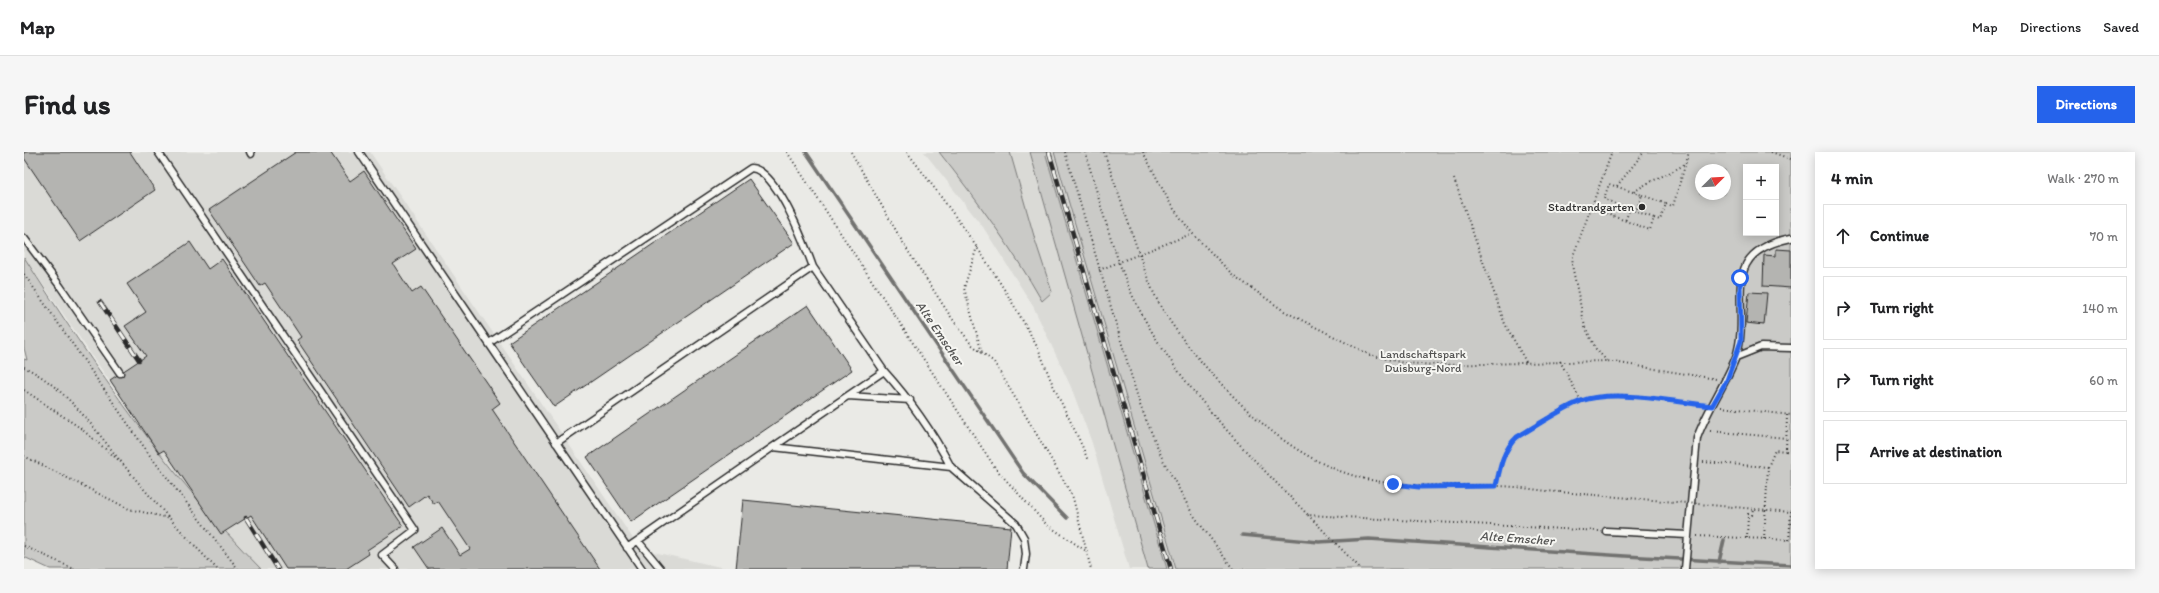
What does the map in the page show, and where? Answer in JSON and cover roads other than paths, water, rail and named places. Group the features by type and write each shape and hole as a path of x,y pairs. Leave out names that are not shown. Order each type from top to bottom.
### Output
{"lane":[{"path":"158,152 415,530 382,555 395,569"},
{"path":"359,152 642,569"},
{"path":"489,343 751,168 759,169 784,201 802,235 814,267 884,372 910,400 937,440 951,467 1016,524 1024,538 1026,554 1024,569"},
{"path":"24,238 60,286 120,373"},
{"path":"1685,569 1696,438 1727,380 1741,341 1740,278 1752,254 1775,241 1791,238"},
{"path":"556,443 814,267"},
{"path":"1736,357 1761,347 1791,348"},
{"path":"627,548 884,372"},
{"path":"848,396 910,400"},
{"path":"773,447 951,467"},
{"path":"1606,532 1688,535"},
{"path":"638,541 661,569"}],"waterway":[{"name":"Alte Emscher","path":"806,152 1023,473 1067,518"},
{"name":"Alte Emscher","path":"1242,535 1319,542 1369,539 1625,556 1791,565"},
{"path":"1719,562 1724,540"}],"railway":[{"path":"1049,152 1171,569"},
{"path":"100,302 139,360"},
{"path":"246,518 278,569"}],"place":[{"name":"Stadtrandgarten","path":"1642,207"}],"park label":[{"name":"Landschaftspark Duisburg-Nord","path":"1423,361"}]}
